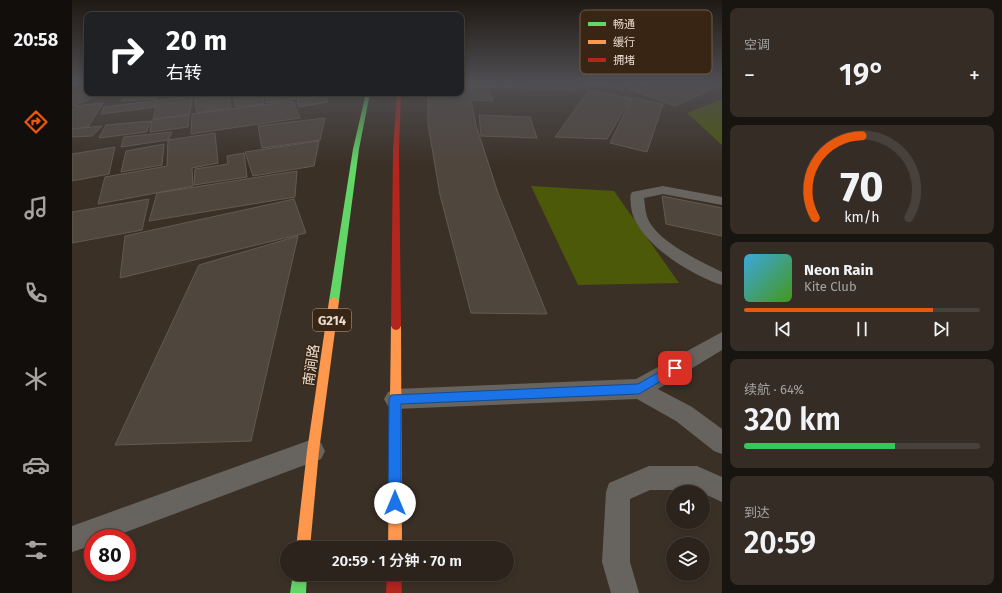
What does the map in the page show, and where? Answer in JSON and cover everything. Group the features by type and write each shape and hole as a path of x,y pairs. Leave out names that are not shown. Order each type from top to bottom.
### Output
{"highway":[{"name":"南涧路","path":"303,541 313,451 356,150 364,111"},
{"path":"395,541 396,150 398,111"},
{"path":"298,593 299,581"},
{"path":"394,581 394,593"}],"lane":[{"path":"722,201 663,190 637,195 642,221 656,239 696,266 722,279"},
{"path":"395,399 639,389 722,340"},
{"path":"639,389 684,414 722,443"},
{"path":"72,539 313,451"},
{"path":"625,593 616,562 618,492 649,478 696,478 722,490"}],"green space":[{"path":"693,111 722,111 722,145 687,113"},
{"path":"531,186 614,191 679,283 578,285"}],"building":[{"path":"72,111 98,111 88,127 72,129"},
{"path":"102,111 127,111 101,114"},
{"path":"155,111 190,111 190,114 153,119"},
{"path":"197,111 213,111 197,113"},
{"path":"218,111 297,111 300,118 191,134 192,114"},
{"path":"428,111 473,111 476,125 498,193 547,314 471,313 440,195 428,124"},
{"path":"574,111 624,111 607,139 555,137"},
{"path":"626,111 661,111 647,152 610,143"},
{"path":"189,115 188,127 150,132 152,120"},
{"path":"479,115 530,117 537,138 481,136"},
{"path":"325,118 320,140 262,148 258,126"},
{"path":"151,121 146,132 99,138 106,125"},
{"path":"102,126 92,136 72,137 72,129"},
{"path":"172,132 168,140 121,147 124,137"},
{"path":"215,133 218,163 192,168 193,186 98,204 105,177 167,166 168,140"},
{"path":"319,141 314,166 253,176 245,152"},
{"path":"164,144 162,165 121,172 126,151"},
{"path":"115,147 109,174 72,181 72,154"},
{"path":"244,153 247,177 194,185 195,169 228,164 227,156"},
{"path":"297,171 295,197 149,221 157,193"},
{"path":"662,196 722,208 722,236 666,224"},
{"path":"149,199 142,230 72,243 72,212"},
{"path":"294,199 306,233 120,278 125,236"},
{"path":"298,236 251,441 115,445 199,265"}],"traffic: fast":[{"path":"334,301 356,149 364,111"},
{"path":"298,593 299,581"}],"traffic: slow":[{"path":"304,541 313,451 334,301"},
{"path":"395,541 396,326"}],"traffic: jam":[{"path":"396,326 396,150 398,111"},
{"path":"394,581 394,593"}],"route":[{"path":"395,503 395,399 639,389 675,368"}]}
